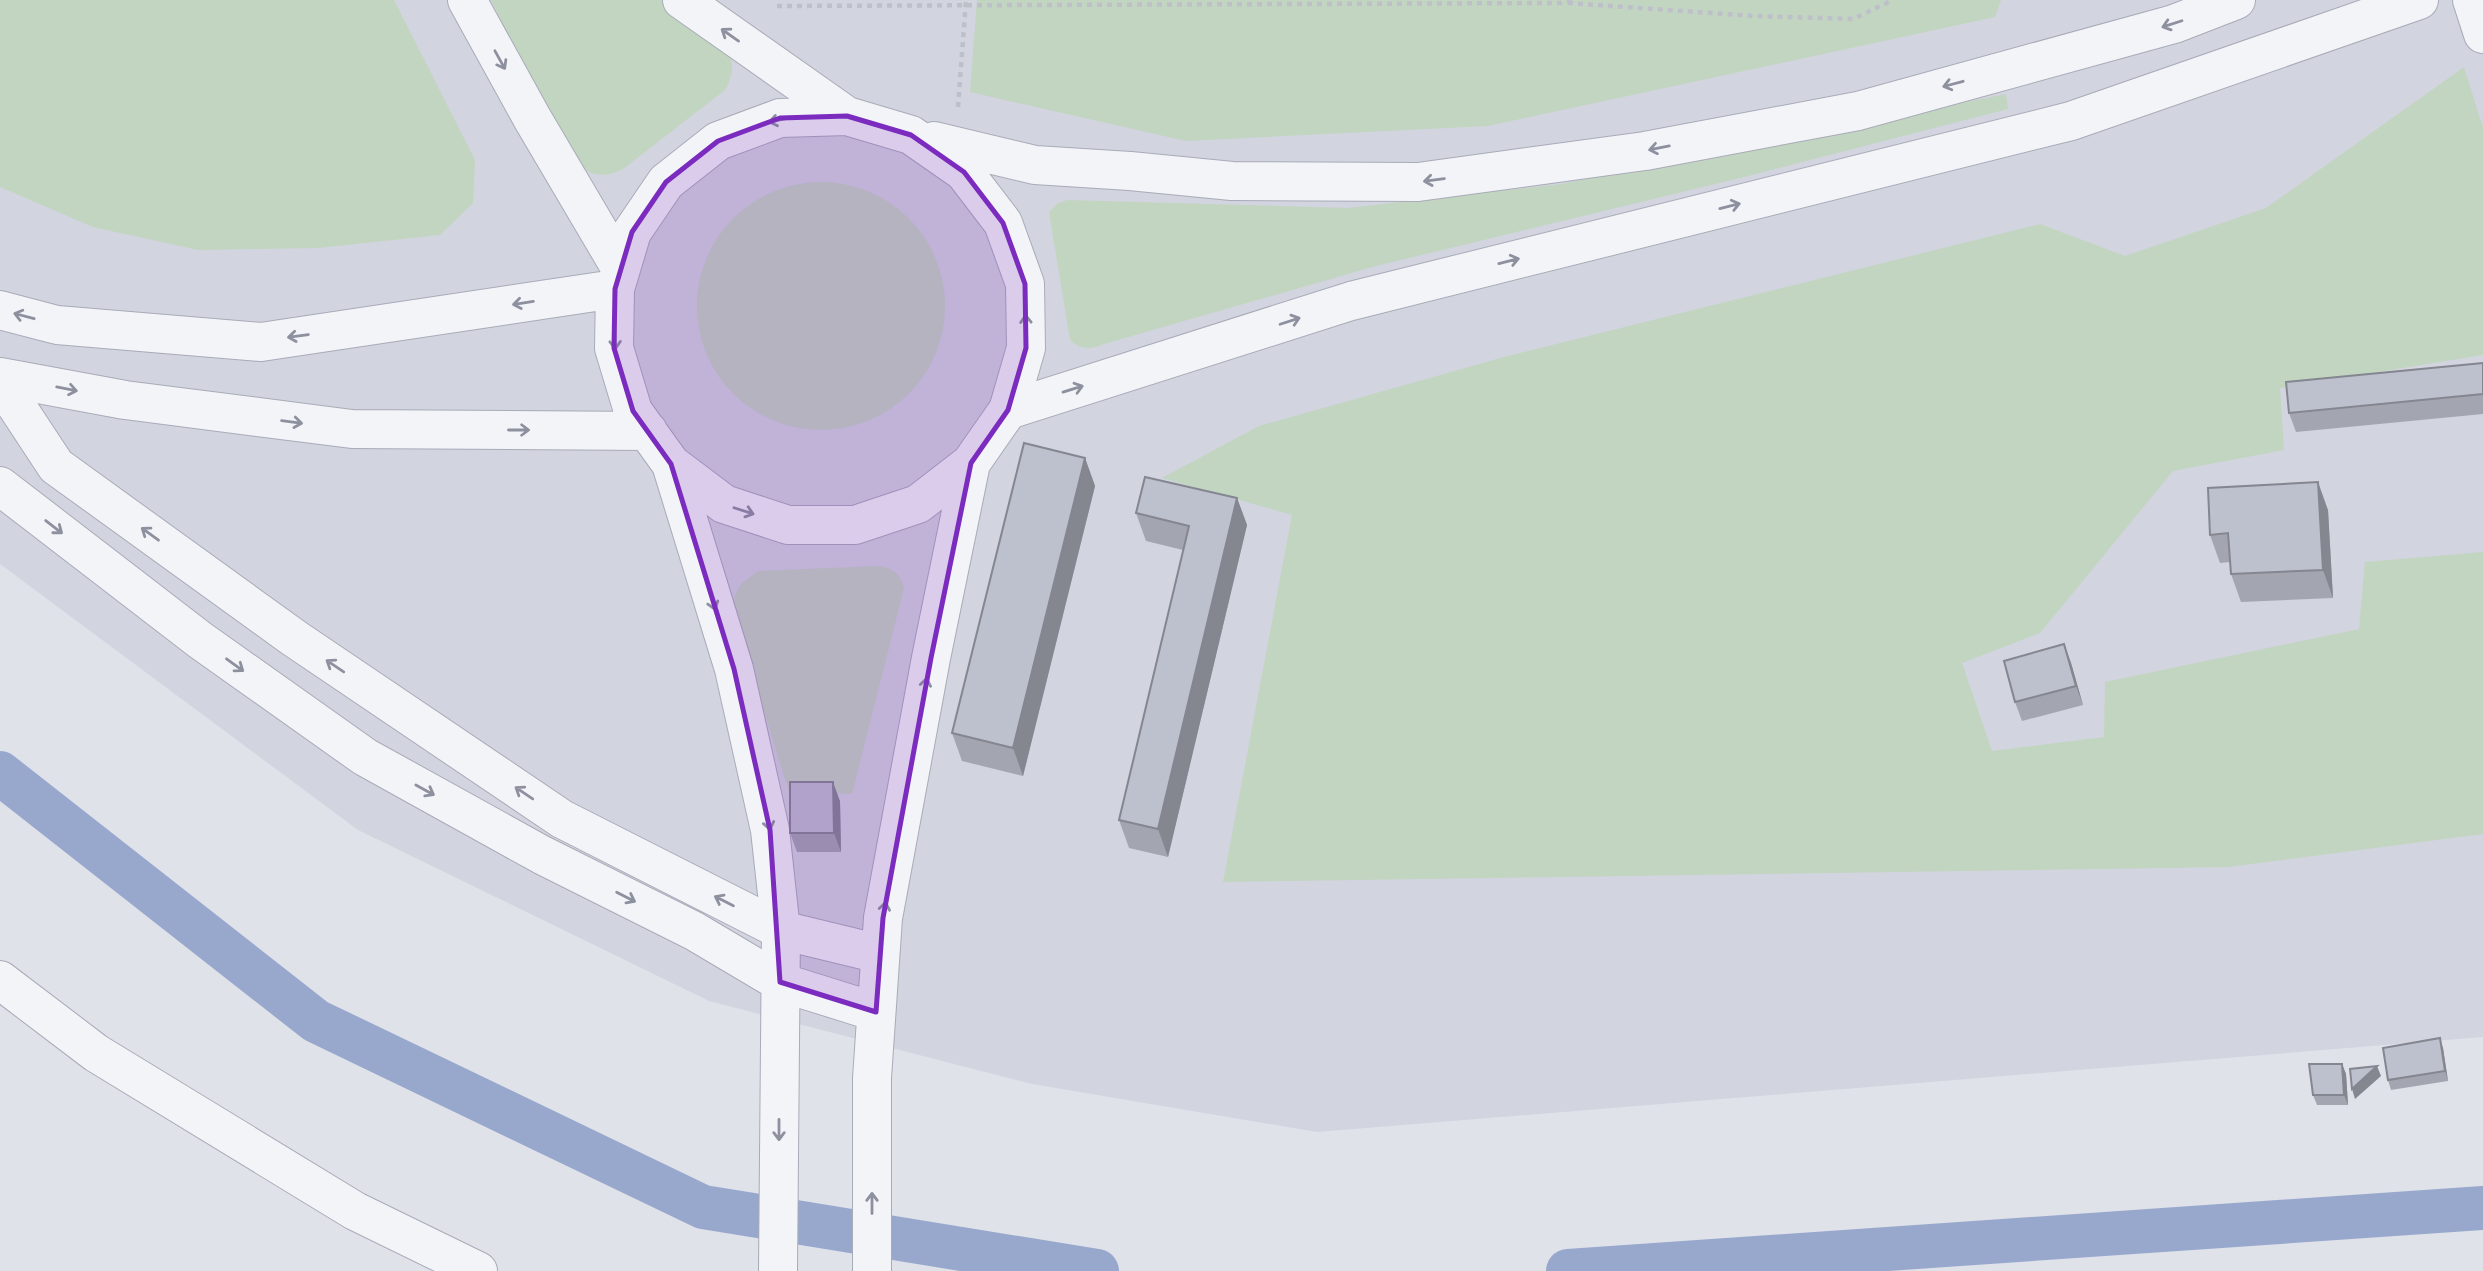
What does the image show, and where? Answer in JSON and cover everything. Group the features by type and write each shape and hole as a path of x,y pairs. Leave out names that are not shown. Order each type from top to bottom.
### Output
{"street":[{"path":"467,0 618,279"},
{"path":"682,0 847,116"},
{"path":"778,1271 781,930 770,830 734,669 671,464 633,411 614,348 618,279 632,232 666,182 718,141 780,118 847,116 911,135 1035,165 1232,181 1418,182 1645,151 1858,111 2174,24 2236,0"},
{"path":"1008,410 1352,301 2071,121 2419,0"},
{"path":"2472,0 2483,34"},
{"path":"671,464 724,504 788,525 855,525 918,504 971,463 1008,410 1026,348 1024,284 1003,223 964,172 911,135"},
{"path":"0,310 57,325 261,342 618,279"},
{"path":"0,379 125,400 352,429 648,431"},
{"path":"0,379 55,466 294,638 562,819 781,930 880,954"},
{"path":"872,1271 872,1078 883,918 931,658 971,463"},
{"path":"0,486 201,640 365,757 542,855 694,931 780,982 876,1012"},
{"path":"0,980 96,1053 355,1211 478,1271"}],"path":[{"path":"978,5 984,0"},
{"path":"777,6 1574,0"},
{"path":"1559,1 1754,16 1853,19 1893,0"},
{"path":"958,110 967,3"}],"highlighted area":[{"path":"847,116 911,135 964,172 1003,223 1025,284 1026,348 1008,410 971,463 931,658 883,918 876,1012 780,982 770,830 734,669 671,464 633,411 614,348 615,289 632,232 666,182 718,141 780,118"}],"shaded area":[{"path":"0,0 2483,0 2483,1037 1317,1132 1032,1084 709,1001 358,830 0,564"}],"green space":[{"path":"0,0 394,0 475,160 473,203 440,235 318,248 198,250 93,227 0,187"},
{"path":"491,0 661,0 731,57 731,78 725,90 623,169 605,175 591,173 566,151"},
{"path":"977,0 2001,0 1995,17 1488,126 1186,141 970,92"},
{"path":"2464,67 2483,128 2483,355 2280,388 2284,450 2173,471 2040,633 1962,663 1992,751 2104,737 2105,682 2359,629 2365,562 2483,552 2483,834 2228,867 1223,882 1292,515 1162,478 1259,426 1504,357 2040,224 2125,256 2266,208"},
{"path":"2006,94 2008,109 1744,177 1376,266 1095,347 1082,347 1070,340 1049,212 1057,204 1067,200 1347,208 1561,184"},
{"path":"809,182 833,182 880,196 909,218 936,258 943,282 943,330 936,354 909,394 869,421 833,430 809,430 762,416 742,402 725,385 711,365 702,342 697,318 697,294 711,247 725,227 742,210 762,196 785,187"},
{"path":"879,566 895,572 904,588 852,794 789,792 732,608 735,595 741,584 758,571"}],"building":[{"path":"2483,363 2483,394 2289,413 2286,382"},
{"path":"1024,443 1085,458 1013,748 952,733"},
{"path":"1145,477 1237,498 1158,829 1119,820 1189,526 1136,513"},
{"path":"2318,482 2323,570 2231,574 2228,533 2210,535 2208,488"},
{"path":"2064,644 2076,686 2015,702 2004,661"},
{"path":"790,782 833,782 834,833 790,833"},
{"path":"2440,1038 2445,1071 2388,1080 2383,1048"},
{"path":"2309,1064 2342,1064 2344,1095 2313,1095"},
{"path":"2377,1066 2352,1089 2350,1069"}],"waterway":[{"path":"0,773 316,1021 703,1207 1097,1271"},
{"path":"1568,1271 2483,1208"}]}
